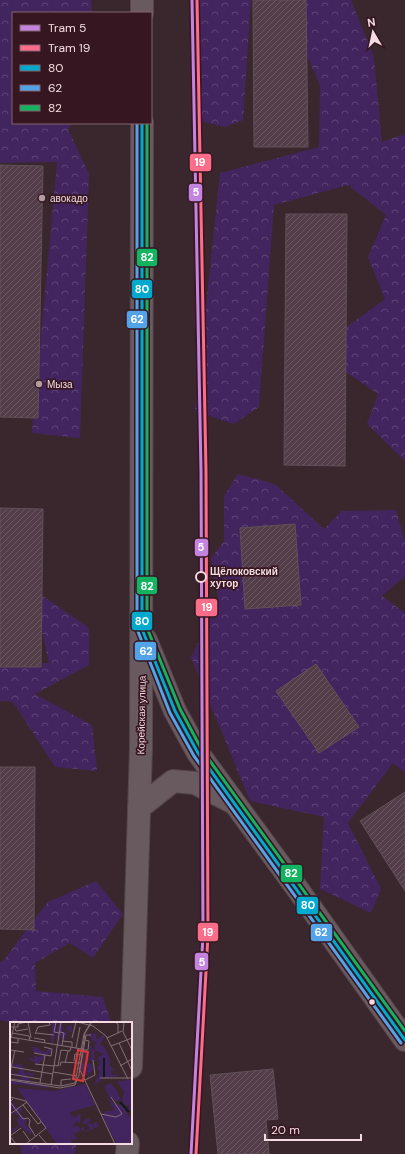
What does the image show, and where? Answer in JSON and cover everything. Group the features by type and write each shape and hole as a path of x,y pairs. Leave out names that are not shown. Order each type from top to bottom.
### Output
{"street":[{"path":"142,0 142,12"},
{"name":"Корейская улица","path":"132,1035 139,808 142,629 142,124"},
{"path":"142,629 175,711 198,753 405,1040"},
{"path":"139,808 173,781 195,783 234,804"}],"green space":[{"path":"0,0 91,0 92,12 12,12 12,124 71,124 68,129 89,174 80,438 32,433 57,162 0,163"},
{"path":"199,0 251,0 243,120 225,127 199,121"},
{"path":"289,0 351,0 374,58 382,142 405,134 405,461 367,424 378,394 340,368 341,331 385,299 368,257 386,215 348,185 274,205 259,407 234,424 195,411 220,173 319,147 320,85 289,15"},
{"path":"238,474 275,484 324,529 342,511 396,510 405,542 405,576 382,596 405,613 405,773 393,763 348,823 381,889 371,913 320,889 324,817 250,801 191,657 219,602 211,558 224,541 224,496"},
{"path":"33,589 89,628 89,665 35,694 92,725 97,771 55,767 13,702 0,701 0,665 49,663"},
{"path":"96,881 123,914 93,958 70,943 35,963 36,991 103,997 111,1022 10,1022 0,1020 0,962 3,961 48,902"},
{"path":"19,1144 77,1144 74,1154 22,1154"}],"building":[{"path":"253,0 306,0 308,147 254,147"},
{"path":"0,165 43,166 38,418 0,417"},
{"path":"286,214 347,214 345,466 284,465"},
{"path":"0,508 43,509 41,667 0,667"},
{"path":"295,524 301,605 245,609 240,528"},
{"path":"316,664 359,727 319,753 276,691"},
{"path":"0,767 35,767 34,930 0,929"},
{"path":"405,792 405,891 360,821"},
{"path":"273,1069 278,1119 266,1120 269,1154 218,1154 210,1075"}],"tram line":[{"name":"5","path":"191,1154 203,935 201,472 192,0"},
{"name":"19","path":"196,1154 208,935 206,472 197,0"}],"transit line":[{"name":"62","path":"137,124 137,629 170,713 194,756 401,1043"},
{"name":"80","path":"142,124 142,629 175,711 198,753 405,1040"},
{"name":"82","path":"147,124 147,628 180,709 202,750 405,1031"}],"place":[{"name":"авокадо","path":"42,198"},
{"name":"Мыза","path":"39,384"},
{"name":"Щёлоковский хутор","path":"201,577"}]}
